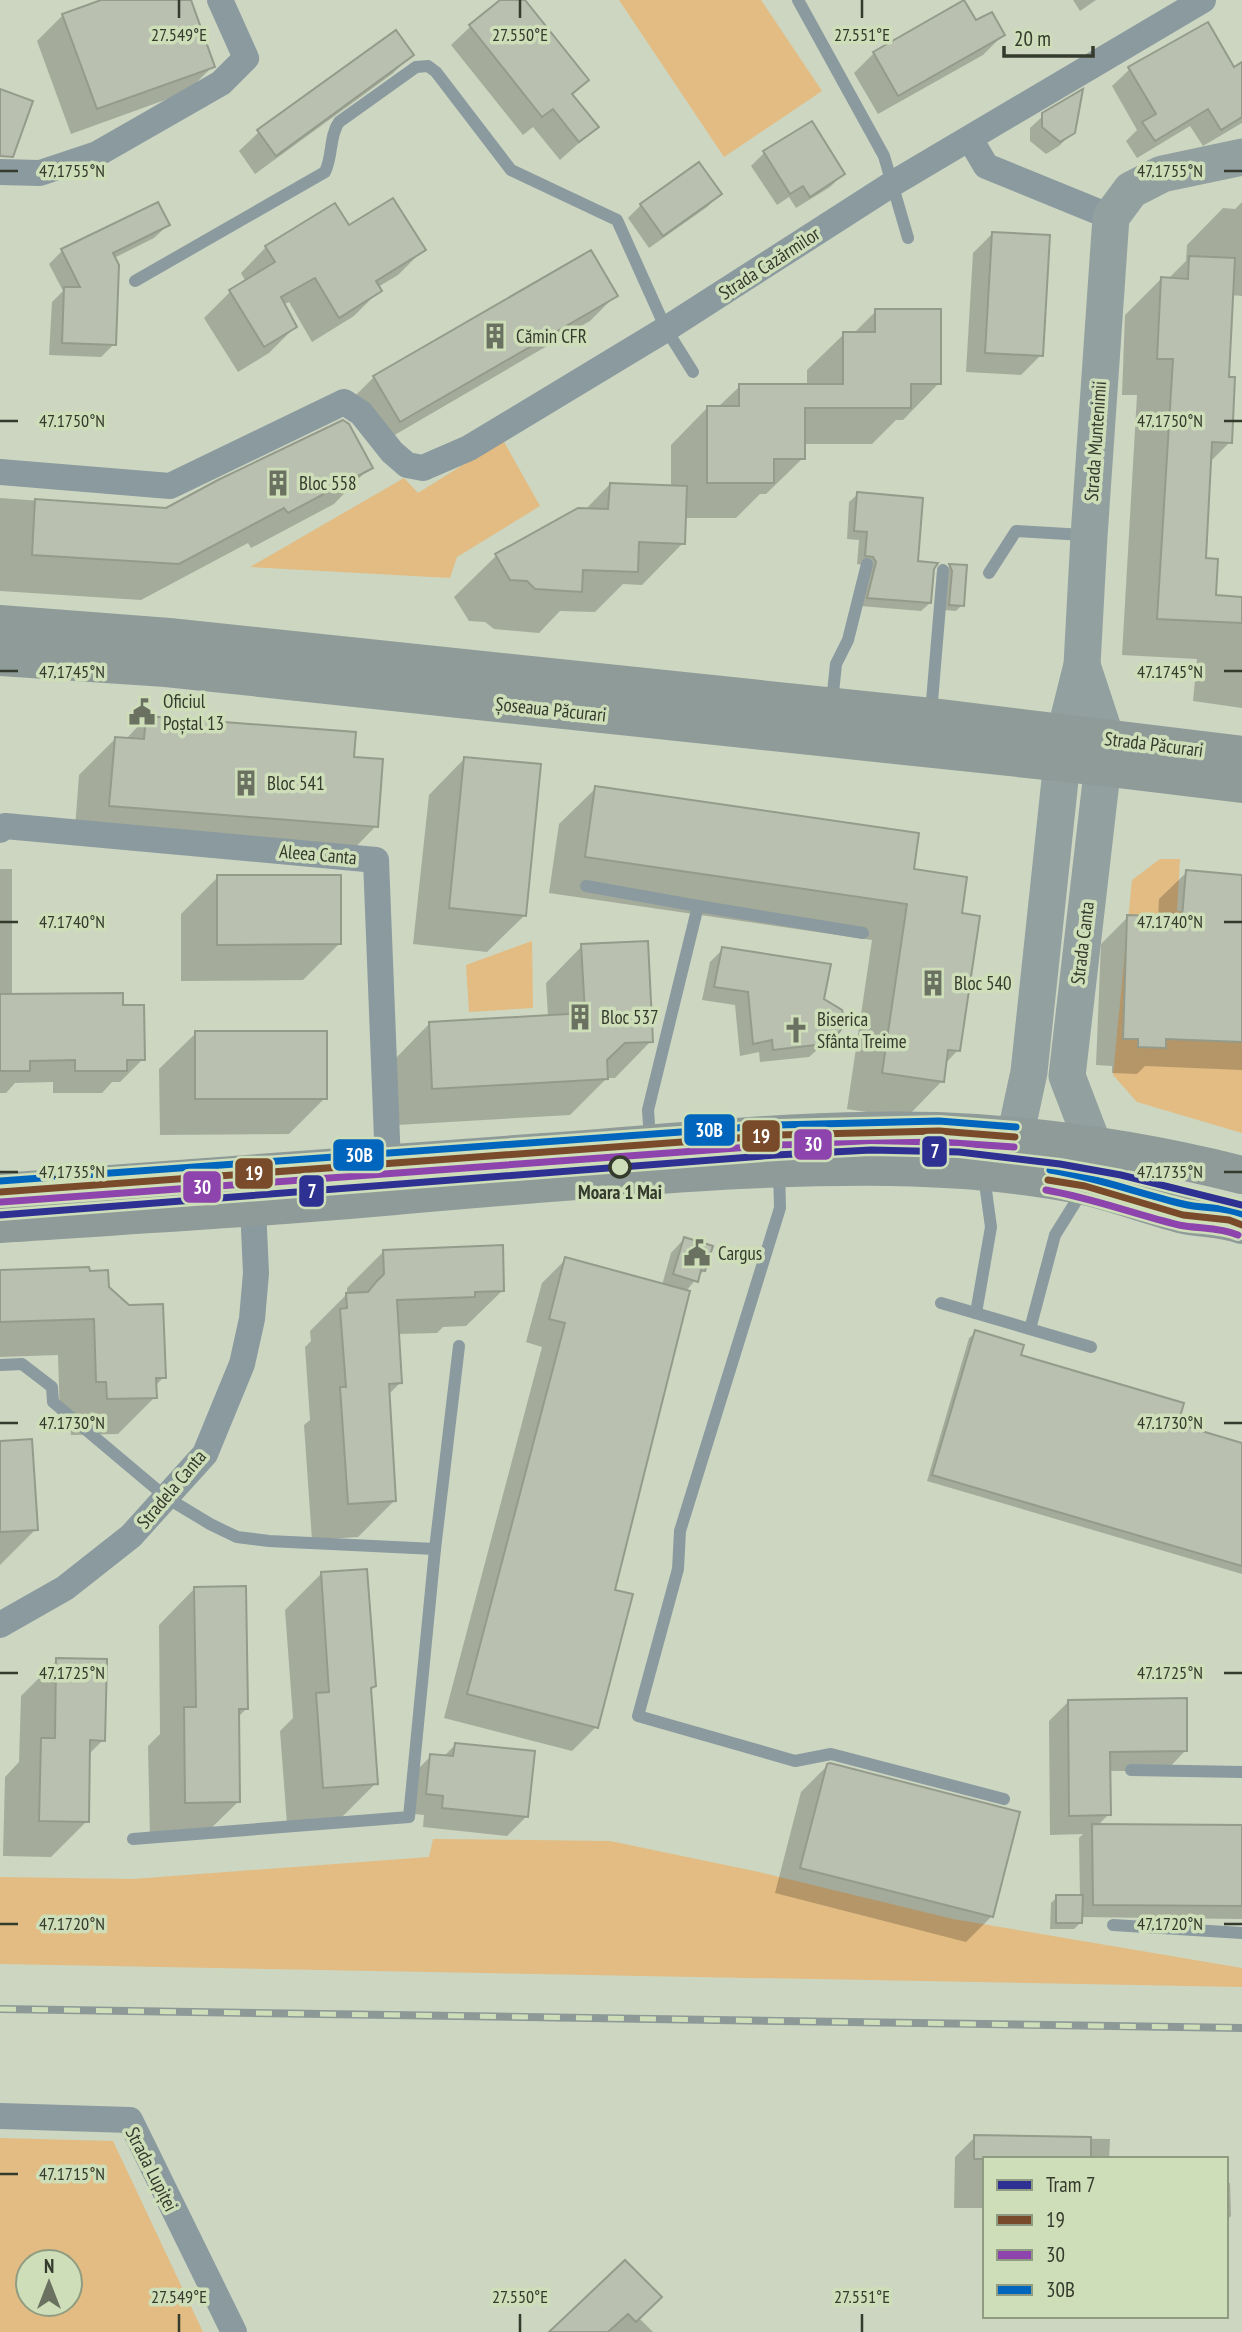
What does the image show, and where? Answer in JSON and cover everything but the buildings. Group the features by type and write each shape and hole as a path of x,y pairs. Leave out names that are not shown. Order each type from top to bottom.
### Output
{"main road":[{"name":"Șoseaua Păcurari","path":"0,624 169,637 931,716 1064,748"},
{"name":"Șoseaua Păcurari","path":"0,657 166,668 1104,752"},
{"name":"Strada Păcurari","path":"1104,752 1242,755"},
{"name":"Strada Păcurari","path":"1104,752 1242,784"},
{"path":"0,1192 388,1164 652,1159 778,1152 847,1132 939,1131 1093,1144 1142,1152 1242,1175"},
{"path":"778,1152 855,1166 937,1168 1048,1180 1085,1186 1183,1215 1235,1223"},
{"path":"0,1224 253,1207 652,1159"}],"street":[{"path":"0,172 40,173 97,154 221,83 246,58 220,0"},
{"name":"Strada Cazărmilor","path":"0,472 170,486 344,402 361,413 392,452 407,465 423,468 469,447 666,329 892,184 1203,0"},
{"path":"970,139 986,166 1111,217 1130,190 1162,174 1242,157"},
{"name":"Strada Muntenimii","path":"1064,748 1082,665 1088,536 1111,217"},
{"name":"Strada Muntenimii","path":"1082,665 1104,752"},
{"name":"Strada Canta","path":"1015,1137 1029,1072 1064,748"},
{"name":"Strada Canta","path":"1093,1144 1067,1076 1104,752"},
{"name":"Aleea Canta","path":"2,827 376,860 388,1164"},
{"path":"1015,1137 1034,1152 1189,1201 1235,1223"},
{"name":"Stradela Canta","path":"0,1625 65,1588 131,1536 205,1454 242,1364 252,1319 256,1273 253,1207"},
{"name":"Strada Lupiței","path":"0,2116 130,2120 233,2332"}],"lane":[{"path":"798,0 884,156 908,238"},
{"path":"135,281 325,172 329,164 335,128 339,122 416,67 428,66 436,72 511,170 617,220 666,329 693,372"},
{"path":"989,573 1016,531 1088,536"},
{"path":"832,707 836,664 848,640 867,564"},
{"path":"931,716 943,570"},
{"path":"586,886 863,933"},
{"path":"652,1159 648,1110 698,906"},
{"path":"778,1152 780,1208 680,1531 678,1569 638,1716 795,1761 831,1754 1004,1798"},
{"path":"976,1313 991,1227 984,1172"},
{"path":"1030,1329 1055,1235 1085,1186"},
{"path":"941,1303 1091,1347"},
{"path":"134,1839 409,1817 435,1549 459,1346"},
{"path":"0,1365 22,1364 52,1387 52,1402 167,1498 237,1537 435,1549"},
{"path":"1131,1770 1242,1772"},
{"path":"1113,1925 1242,1933"}],"shaded area":[{"path":"619,0 761,0 822,91 724,157"},
{"path":"503,440 540,506 457,557 450,578 250,567 404,478 418,493"},
{"path":"1160,859 1180,859 1177,911 1242,917 1242,1133 1137,1102 1113,1075 1132,880"},
{"path":"532,941 533,1008 469,1012 466,965"},
{"path":"433,1839 610,1841 759,1872 953,1919 1242,1968 1242,1987 0,1964 0,1877 133,1879 429,1857"},
{"path":"0,2138 113,2141 203,2332 0,2332"}],"railway":[{"path":"0,2009 1242,2028"}],"tram line":[{"name":"7","path":"0,1215 871,1150 959,1152 1060,1164 1121,1175 1242,1205"}],"transit line":[{"name":"30B","path":"0,1181 777,1125 939,1121 1016,1127"},
{"name":"19","path":"0,1192 777,1135 939,1131 1015,1137"},
{"name":"30","path":"1,1202 778,1145 939,1142 1014,1147"},
{"name":"30B","path":"1050,1170 1183,1204 1242,1214"},
{"name":"19","path":"1048,1180 1085,1186 1183,1215 1229,1220 1242,1225"},
{"name":"30","path":"1046,1190 1179,1225 1216,1229 1238,1235"}],"place":[{"name":"Cămin CFR","path":"495,336"},
{"name":"Bloc 558","path":"278,483"},
{"name":"Oficiul Poștal 13","path":"142,712"},
{"name":"Bloc 541","path":"246,783"},
{"name":"Bloc 540","path":"933,983"},
{"name":"Bloc 537","path":"580,1017"},
{"name":"Biserica Sfânta Treime","path":"796,1030"},
{"name":"Moara 1 Mai","path":"620,1167"},
{"name":"Cargus","path":"697,1253"}]}
